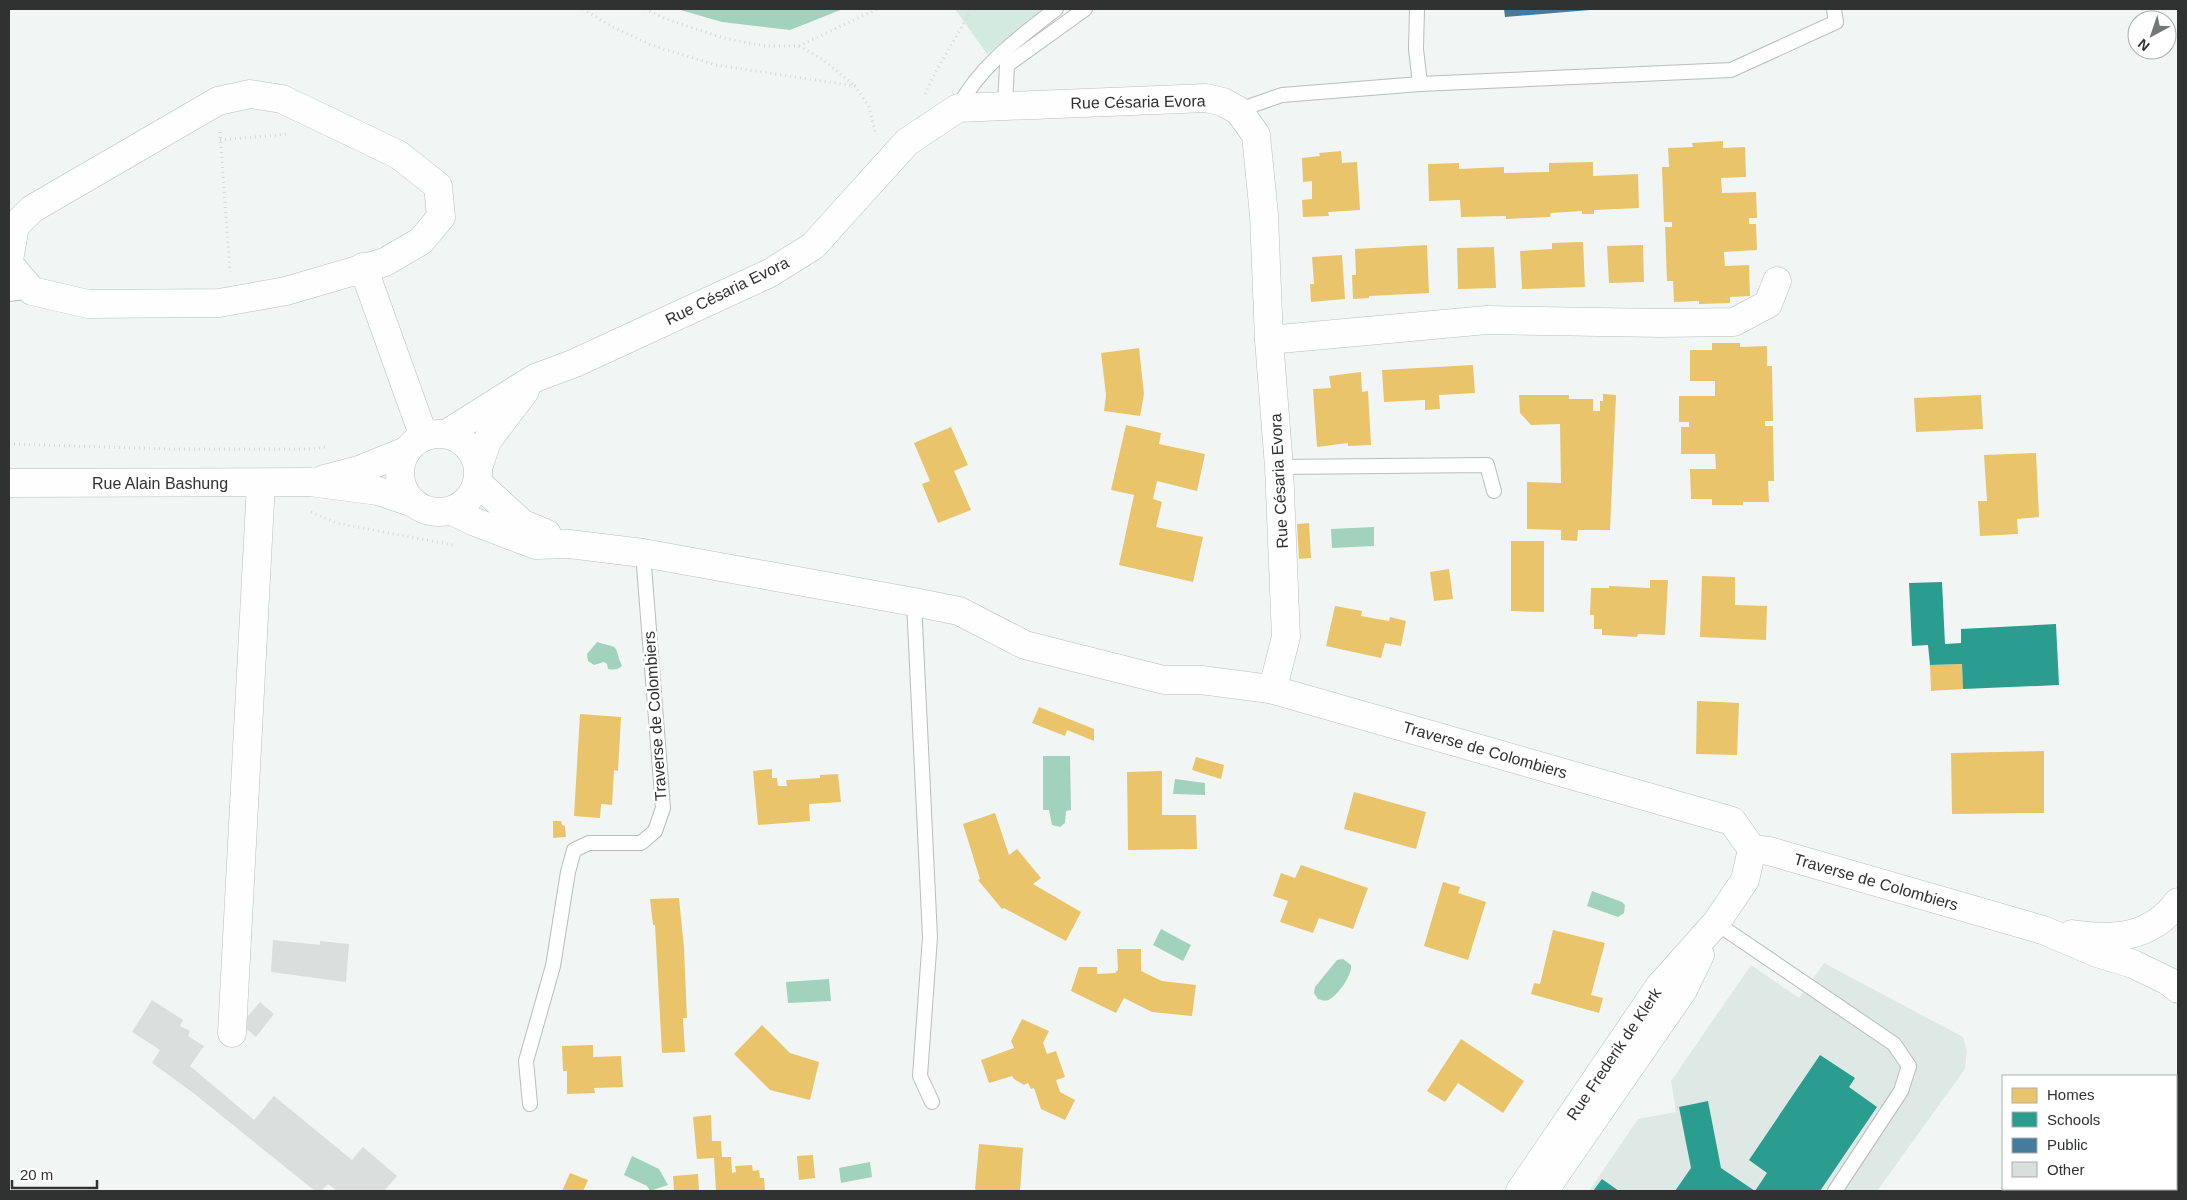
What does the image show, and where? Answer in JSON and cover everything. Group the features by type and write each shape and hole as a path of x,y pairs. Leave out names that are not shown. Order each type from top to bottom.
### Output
{"street":[{"path":"9,260 12,227 32,209 218,101 250,94 282,100 399,155 438,186 441,217 421,241 385,262 286,290 219,303 88,304 20,293 9,264"},
{"name":"Rue Césaria Evora","path":"425,441 536,378 575,363 655,327 778,268 813,246 906,142 958,108 1206,98 1223,102 1239,111 1256,135 1264,215 1269,340 1279,467 1286,637 1276,676 1270,688"},
{"path":"363,267 425,441"},
{"path":"1269,340 1487,320 1661,323 1734,322 1768,304 1777,281"},
{"name":"Rue Césaria Evora","path":"478,475 488,441 510,409 536,378"},
{"path":"458,438 468,446 475,456 478,475 472,495 464,504 452,511 439,513 426,510 414,504 402,484 401,462 425,441 458,438"},
{"name":"Rue Alain Bashung","path":"310,482 359,470 425,441"},
{"name":"Traverse de Colombiers","path":"478,475 523,524 569,544"},
{"name":"Rue Alain Bashung","path":"9,484 310,482 378,491 414,504"},
{"path":"232,1033 261,483"},
{"name":"Traverse de Colombiers","path":"452,511 475,522 536,545 569,544 643,553 914,602 959,611 1025,645 1155,678 1164,680 1201,680 1270,688 1732,820 1752,849 1768,851 2043,930 2097,953 2133,964 2168,981 2178,990"},
{"name":"Rue Frederik de Klerk","path":"1520,1191 1659,987 1716,923 1745,880 1752,849"},
{"name":"Traverse de Colombiers","path":"2043,930 2097,938 2132,935 2167,917 2178,902"},
{"name":"Rue Frederik de Klerk","path":"1544,1191 1683,990 1716,923"}],"lane":[{"path":"958,108 968,89 997,56 1056,9"},
{"path":"1005,106 1007,65 1085,9"},
{"path":"1416,9 1416,49 1420,84"},
{"path":"1239,111 1282,95 1420,84 1732,70 1836,22 1834,9"},
{"path":"1279,467 1487,465 1494,491"},
{"name":"Traverse de Colombiers","path":"530,1104 526,1060 553,966 568,872 574,850 589,843 641,843 655,831 663,808 643,553"},
{"path":"914,602 930,937 920,1076 932,1102"},
{"path":"1716,923 1894,1044 1909,1066 1900,1091 1835,1191"}],"path":[{"path":"583,9 611,26 651,45 716,65 856,86"},
{"path":"645,9 666,19 723,38 765,46 799,46 877,9"},
{"path":"925,95 935,72 950,49 969,13 969,9"},
{"path":"799,46 822,59 856,86 869,107 877,138"},
{"path":"218,101 232,300"},
{"path":"220,140 296,134"},
{"path":"9,444 172,449 308,449"}],"shaded area":[{"path":"677,9 843,9 790,30 722,22"},
{"path":"955,9 1044,9 987,54"},
{"path":"1374,527 1374,546 1332,548 1331,529"},
{"path":"597,642 616,648 622,666 614,670 608,669 607,664 604,662 594,665 588,661 587,654"},
{"path":"1043,756 1070,756 1071,810 1066,811 1065,823 1060,827 1052,825 1049,810 1043,810"},
{"path":"1175,779 1205,783 1205,795 1173,794"},
{"path":"1592,891 1622,902 1625,905 1624,913 1618,917 1587,906"},
{"path":"1161,929 1191,945 1183,961 1153,945"},
{"path":"1343,959 1351,965 1350,974 1344,984 1328,1000 1318,999 1314,993 1315,987 1337,960"},
{"path":"1824,963 1963,1037 1967,1050 1965,1069 1877,1191 1589,1191 1638,1119 1676,1112 1671,1081 1751,965 1799,998"},
{"path":"829,979 831,1001 788,1003 786,982"},
{"path":"632,1156 659,1169 668,1185 650,1191 647,1186 624,1175"},
{"path":"870,1162 872,1177 841,1183 839,1168"}],"building: Homes":[{"path":"1723,141 1723,148 1745,147 1746,177 1721,178 1722,193 1756,192 1757,218 1749,218 1749,224 1756,224 1757,250 1724,252 1725,266 1749,265 1750,296 1730,297 1730,303 1699,304 1699,301 1674,302 1673,281 1667,281 1665,227 1672,227 1672,222 1664,222 1662,167 1669,167 1668,148 1693,147 1692,143"},
{"path":"1341,151 1342,163 1357,162 1360,210 1328,212 1329,216 1303,217 1302,200 1312,199 1312,181 1303,182 1302,158 1320,156 1319,153"},
{"path":"1593,162 1593,176 1638,174 1639,208 1594,210 1594,214 1582,214 1582,211 1551,213 1550,217 1506,219 1506,216 1461,217 1460,200 1429,201 1428,164 1459,163 1459,169 1504,167 1504,173 1549,172 1549,163"},
{"path":"1583,242 1585,287 1522,289 1520,251 1552,249 1552,243"},
{"path":"1427,245 1429,293 1369,296 1369,298 1353,299 1352,275 1356,275 1355,249"},
{"path":"1643,245 1644,282 1609,283 1607,246"},
{"path":"1494,247 1496,288 1458,289 1457,248"},
{"path":"1342,255 1345,299 1311,302 1310,284 1314,284 1312,257"},
{"path":"1712,343 1740,343 1740,347 1767,346 1767,366 1772,366 1773,421 1765,421 1765,426 1773,426 1774,481 1768,481 1769,502 1743,502 1743,505 1712,505 1712,499 1691,499 1690,469 1716,469 1715,454 1681,454 1681,427 1689,427 1689,422 1679,422 1679,396 1715,396 1715,381 1690,381 1690,350 1712,350"},
{"path":"1139,348 1144,394 1140,416 1104,411 1106,395 1101,353"},
{"path":"1473,365 1475,393 1439,395 1440,409 1425,410 1425,400 1384,402 1382,370"},
{"path":"1361,372 1362,392 1368,391 1371,445 1348,446 1348,443 1317,447 1313,389 1331,388 1329,376"},
{"path":"1603,394 1616,395 1610,530 1578,530 1577,541 1561,540 1561,530 1527,529 1527,482 1561,483 1560,424 1531,425 1520,413 1519,395 1569,395 1569,399 1593,399 1593,411 1600,411 1600,401 1603,401"},
{"path":"1981,395 1983,429 1916,432 1914,398"},
{"path":"1126,425 1161,433 1159,444 1205,454 1197,491 1157,481 1153,499 1162,502 1156,527 1203,537 1193,582 1119,565 1134,495 1111,490"},
{"path":"951,427 968,465 954,471 971,510 938,523 922,484 930,481 914,443"},
{"path":"2036,453 2039,517 2017,519 2018,534 1980,536 1978,501 1987,501 1984,455"},
{"path":"1309,523 1311,558 1299,559 1297,524"},
{"path":"1511,541 1544,541 1544,612 1511,611"},
{"path":"1449,569 1453,599 1434,601 1430,572"},
{"path":"1702,576 1735,577 1735,605 1767,606 1766,640 1700,637"},
{"path":"1650,580 1668,580 1665,635 1638,634 1637,637 1602,635 1602,629 1594,629 1594,615 1590,615 1591,588 1609,588 1609,586 1650,588"},
{"path":"1335,606 1362,611 1361,616 1389,621 1390,617 1406,621 1401,646 1385,643 1381,658 1326,646"},
{"path":"1962,664 1963,689 1931,691 1930,665"},
{"path":"1697,701 1739,703 1737,755 1696,754"},
{"path":"1039,707 1094,729 1094,741 1067,730 1065,736 1032,723"},
{"path":"580,714 621,717 618,771 614,770 612,805 601,804 600,818 574,816"},
{"path":"2044,751 2044,813 1952,814 1951,753"},
{"path":"1196,757 1224,765 1221,779 1192,770"},
{"path":"772,769 772,778 777,778 778,786 787,786 786,780 820,778 820,775 838,774 841,802 809,804 810,821 758,825 753,771"},
{"path":"1162,771 1162,815 1196,815 1197,849 1128,850 1127,772"},
{"path":"1354,792 1426,812 1416,849 1344,829"},
{"path":"995,813 1009,855 1017,849 1041,878 1033,884 1081,912 1066,941 1004,908 1002,909 978,880 980,879 963,824"},
{"path":"553,821 561,821 562,825 565,826 566,837 553,838"},
{"path":"1301,865 1368,888 1353,929 1319,918 1313,933 1280,922 1288,901 1273,896 1281,873 1295,878"},
{"path":"1443,882 1460,887 1458,893 1486,902 1468,960 1424,946"},
{"path":"679,898 684,948 687,1018 683,1018 685,1052 662,1053 655,925 653,925 650,899"},
{"path":"1553,930 1605,943 1591,995 1603,998 1599,1013 1531,994 1534,983 1540,984"},
{"path":"1117,949 1141,949 1141,971 1162,981 1196,985 1192,1016 1152,1012 1124,998 1116,1013 1071,991 1079,967 1097,967 1097,974 1115,973 1118,970"},
{"path":"1022,1019 1049,1031 1043,1043 1047,1054 1056,1051 1065,1077 1056,1080 1060,1092 1075,1100 1065,1120 1041,1109 1034,1088 1031,1089 1028,1083 1024,1085 1012,1076 989,1083 981,1060 1014,1048 1011,1041"},
{"path":"762,1025 790,1053 819,1062 810,1100 770,1090 734,1054"},
{"path":"1461,1039 1524,1081 1503,1113 1458,1083 1445,1102 1427,1091"},
{"path":"593,1045 593,1057 621,1056 623,1087 594,1088 595,1093 567,1094 567,1071 563,1071 562,1046"},
{"path":"711,1115 712,1141 721,1141 722,1157 731,1157 732,1173 736,1172 735,1166 752,1165 753,1171 759,1170 760,1178 764,1178 765,1191 716,1191 714,1158 697,1159 693,1117"},
{"path":"979,1144 1023,1148 1020,1191 977,1191 975,1189"},
{"path":"813,1155 815,1178 799,1180 797,1156"},
{"path":"570,1173 588,1180 583,1191 562,1191"},
{"path":"698,1174 699,1191 674,1191 673,1176"}],"building: Schools":[{"path":"1942,582 1945,644 1961,643 1961,629 2056,624 2059,685 1963,689 1962,664 1930,665 1928,645 1912,646 1909,583"},
{"path":"1820,1055 1855,1078 1849,1087 1877,1107 1820,1191 1755,1191 1767,1173 1749,1160"},
{"path":"1708,1101 1721,1168 1755,1191 1675,1191 1691,1168 1679,1107"},
{"path":"1602,1179 1619,1191 1593,1191"}],"building: Public":[{"path":"1504,9 1590,9 1590,10 1505,17"}],"building: Other":[{"path":"273,940 320,945 320,941 349,944 346,982 271,972"},
{"path":"152,1000 183,1020 180,1026 190,1031 188,1036 204,1046 190,1066 254,1120 274,1096 352,1160 363,1147 397,1176 384,1191 337,1191 328,1184 321,1191 315,1191 192,1092 152,1063 160,1050 132,1032"},
{"path":"260,1002 274,1014 256,1037 241,1024"}]}
